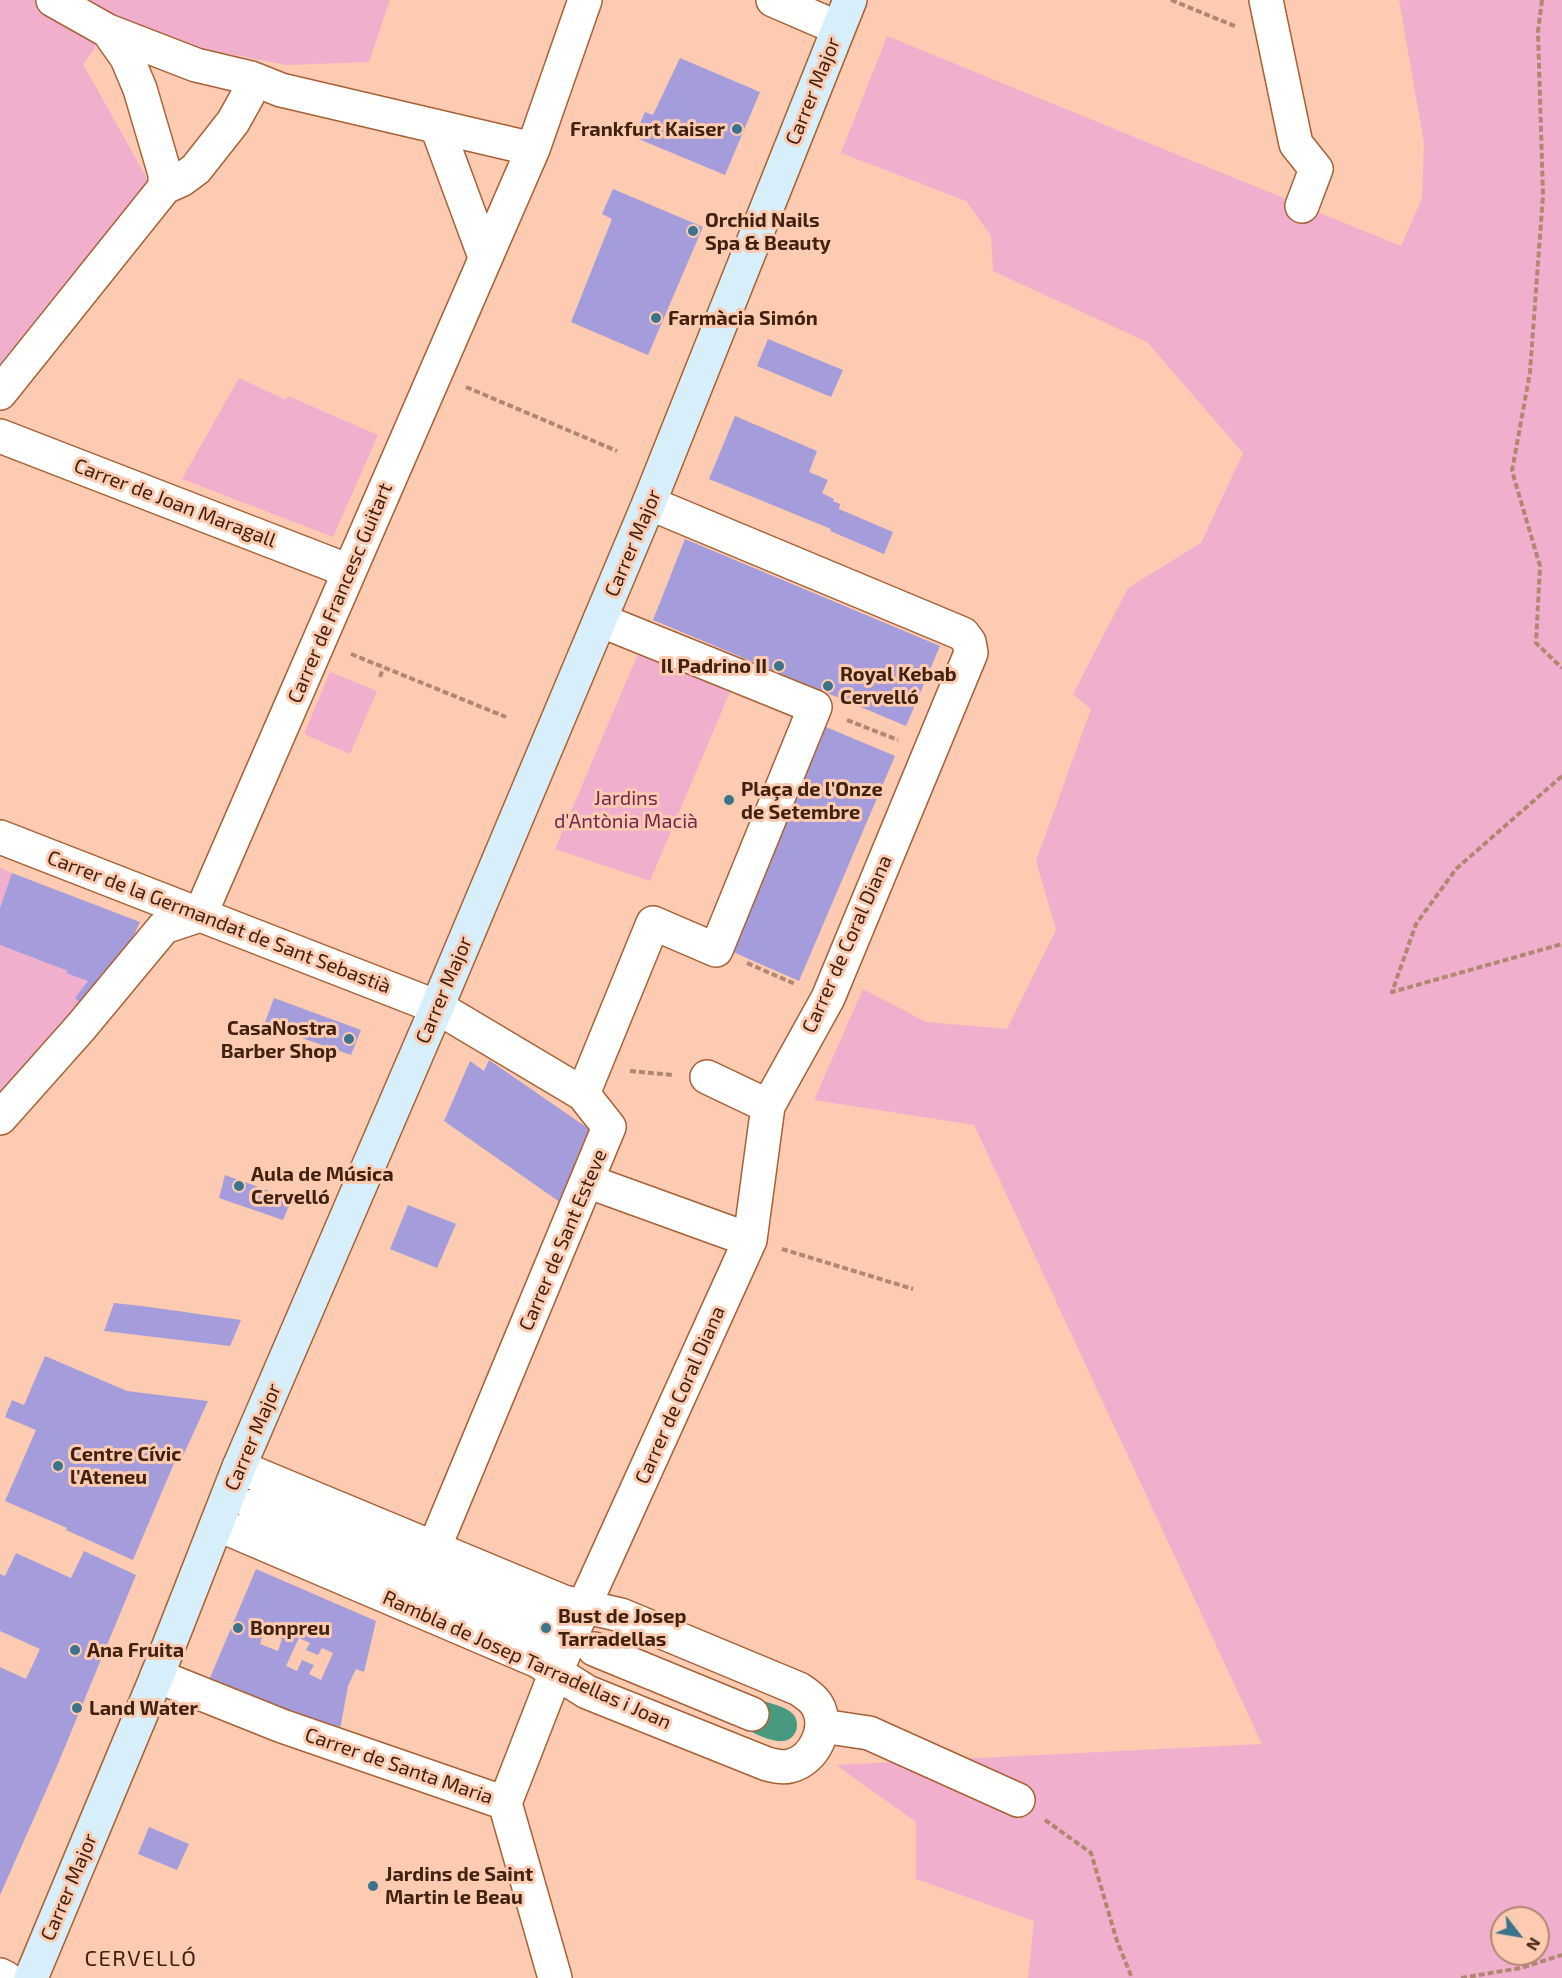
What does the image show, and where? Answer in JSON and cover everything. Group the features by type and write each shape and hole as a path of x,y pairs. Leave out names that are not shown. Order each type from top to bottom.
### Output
{"street":[{"path":"53,0 108,31 196,65 251,78 281,90 533,149"},
{"name":"Carrer de Francesc Guitart","path":"201,915 533,149 585,0"},
{"path":"773,0 844,14"},
{"path":"1266,0 1296,144 1316,169 1302,206"},
{"name":"Carrer Major","path":"31,1978 157,1676 239,1467 437,1007 649,503 844,14"},
{"path":"108,31 127,58 140,89 165,174 165,187"},
{"path":"140,89 154,78 196,65"},
{"path":"0,393 165,187 181,180 196,169 233,123 248,95 251,78"},
{"path":"437,127 485,257"},
{"name":"Carrer de Joan Maragall","path":"0,436 349,571"},
{"name":"Carrer de Coral Diana","path":"505,1803 558,1634 750,1240 768,1106 828,998 971,653 969,642 963,634 649,503"},
{"path":"589,1082 653,923 716,950 815,707 600,620"},
{"name":"Carrer de la Germandat de Sant Sebastià","path":"0,837 437,1007"},
{"path":"0,1118 81,1027 164,927 201,915"},
{"name":"Carrer de Sant Esteve","path":"434,1548 609,1127 589,1082 437,1007"},
{"path":"706,1077 768,1106"},
{"path":"587,1181 750,1240"},
{"name":"Rambla de Josep Tarradellas i Joan","path":"217,1524 538,1661 558,1634 564,1602 239,1467"},
{"name":"Rambla de Josep Tarradellas i Joan","path":"262,1510 558,1634 621,1615 800,1689 817,1704 821,1713 822,1726 819,1741 801,1762 789,1767 767,1764 587,1692 558,1634"},
{"name":"Rambla de Josep Tarradellas i Joan","path":"602,1652 752,1714"},
{"name":"Carrer de Santa Maria","path":"157,1676 282,1726 505,1803 555,1978"},
{"path":"822,1726 869,1733 1018,1800"},
{"path":"0,1975 6,1978"}],"path":[{"path":"1171,0 1273,42"},
{"path":"1542,0 1538,32 1543,195 1530,372 1512,471 1540,566 1536,643 1562,669"},
{"path":"435,374 617,451"},
{"path":"341,650 506,717"},
{"path":"380,677 383,668"},
{"path":"815,707 930,752"},
{"path":"1562,776 1456,869 1416,924 1392,992 1562,944"},
{"path":"716,950 828,998"},
{"path":"589,1082 706,1077"},
{"path":"750,1240 913,1288"},
{"path":"1018,1800 1091,1853 1117,1941 1132,1978"},
{"path":"1461,1978 1521,1968 1562,1955"}],"green space":[{"path":"0,0 390,0 369,62 287,65 107,31 83,64 153,189 0,387"},
{"path":"1399,0 1562,0 1562,1978 1028,1978 1034,1921 916,1879 916,1822 836,1765 1262,1744 974,1125 814,1100 863,989 926,1022 1007,1029 1056,930 1036,861 1091,709 1073,694 1128,588 1201,543 1243,453 1147,342 993,271 991,236 966,201 841,153 887,36 1401,246 1422,198 1424,143"},
{"path":"239,378 286,400 288,396 378,435 333,537 182,479"},
{"name":"Jardins d'Antònia Macià","path":"640,649 732,687 650,881 555,849"},
{"path":"330,672 377,691 350,754 304,734"},
{"path":"0,867 12,873 0,908"},
{"path":"0,945 88,981 87,1009 0,1101"}],"shaded area":[{"path":"758,1699 793,1714 797,1727 792,1737 780,1741 772,1740 745,1729"}],"building":[{"path":"680,58 760,92 725,175 634,137 645,112 653,115"},
{"path":"613,189 703,227 648,355 571,322 612,219 602,214"},
{"path":"768,339 843,370 831,397 757,366"},
{"path":"735,416 817,451 809,472 828,480 822,493 840,504 839,509 893,532 884,554 830,531 831,529 709,479"},
{"path":"685,539 940,646 906,726 653,620"},
{"path":"826,727 895,756 799,981 733,952"},
{"path":"12,873 140,922 116,975 87,1009 75,998 88,981 0,945 0,908"},
{"path":"274,998 361,1030 351,1055 264,1025"},
{"path":"489,1060 589,1129 574,1164 577,1166 561,1203 444,1121 470,1061 484,1071"},
{"name":"Aula de Música Cervelló","path":"225,1175 292,1199 283,1220 219,1198"},
{"path":"408,1205 456,1224 437,1268 390,1249"},
{"path":"114,1303 241,1320 230,1346 104,1331"},
{"path":"45,1356 127,1391 208,1401 183,1456 178,1454 133,1560 5,1501 36,1430 5,1417 12,1400 24,1405"},
{"path":"84,1551 136,1575 57,1766 0,1895 0,1667 26,1679 40,1649 0,1631 0,1574 5,1576 16,1553 71,1578"},
{"path":"256,1569 376,1621 364,1672 356,1669 348,1686 339,1735 207,1685","holes":["264,1632 282,1639 278,1651 260,1644","299,1638 310,1643 306,1650 318,1655 322,1648 333,1653 321,1680 309,1674 314,1665 302,1660 297,1671 286,1666"]},
{"path":"149,1827 189,1844 177,1870 138,1854"}],"place":[{"name":"Frankfurt Kaiser","path":"737,129"},
{"name":"Orchid Nails Spa & Beauty","path":"693,231"},
{"name":"Farmàcia Simón","path":"656,318"},
{"name":"Il Padrino II","path":"779,666"},
{"name":"Royal Kebab Cervelló","path":"828,686"},
{"name":"Plaça de l'Onze de Setembre","path":"729,800"},
{"name":"CasaNostra Barber Shop","path":"349,1039"},
{"name":"Aula de Música Cervelló","path":"239,1186"},
{"name":"Centre Cívic l'Ateneu","path":"58,1466"},
{"name":"Bonpreu","path":"238,1628"},
{"name":"Bust de Josep Tarradellas","path":"546,1628"},
{"name":"Ana Fruita","path":"75,1650"},
{"name":"Land Water","path":"77,1708"},
{"name":"Jardins de Saint Martin le Beau","path":"373,1886"}],"district":[{"name":"CERVELLÓ","path":"141,1959"}]}
